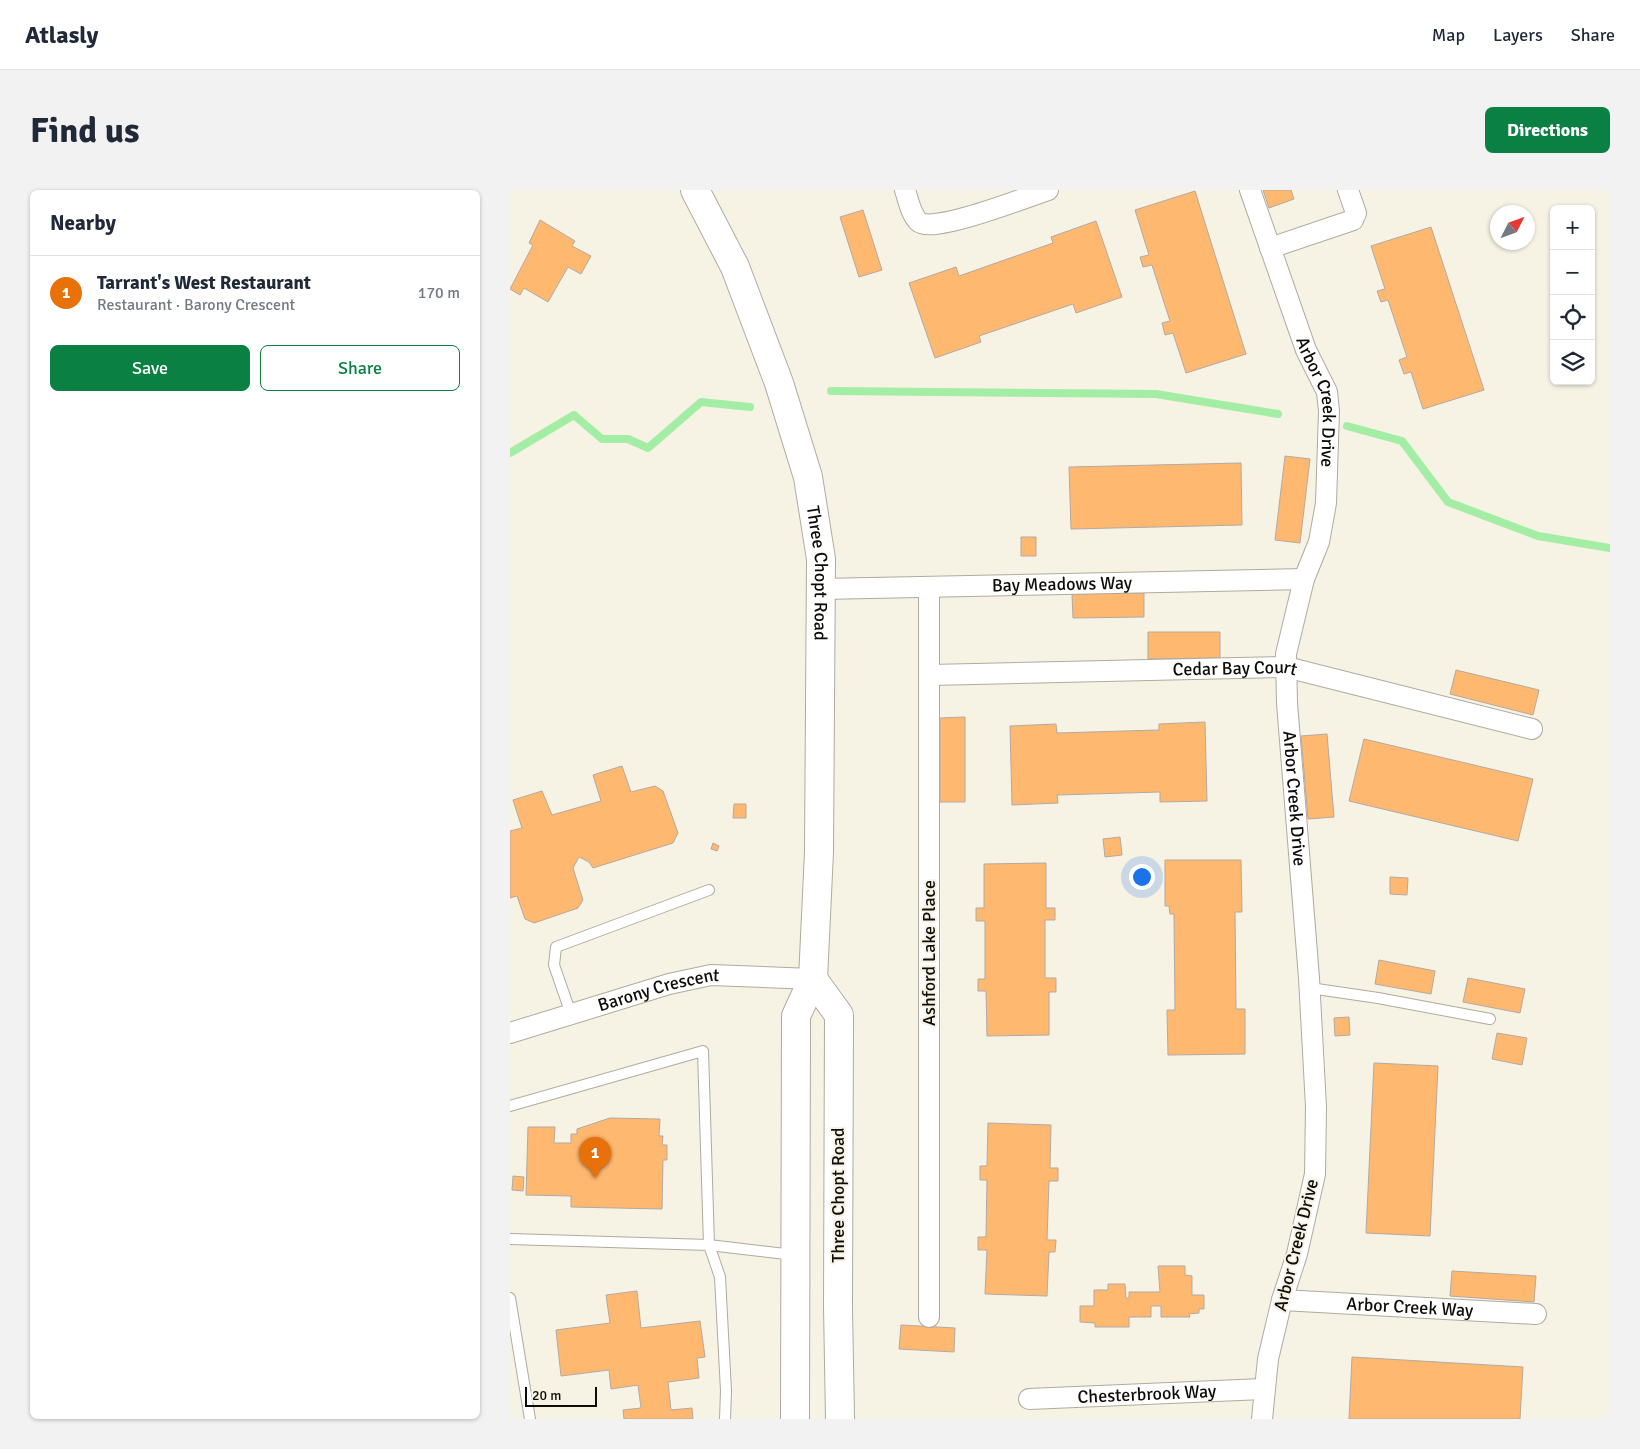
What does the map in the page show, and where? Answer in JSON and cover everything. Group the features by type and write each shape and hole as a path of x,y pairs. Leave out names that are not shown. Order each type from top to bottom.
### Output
{"main road":[{"name":"Three Chopt Road","path":"695,190 735,267 794,426 808,477 821,559 819,852 813,979 796,1016 795,1419"},
{"name":"Three Chopt Road","path":"813,979 839,1015 838,1307 840,1419"}],"street":[{"path":"905,190 912,211 919,222 929,226 964,218 1044,191"},
{"name":"Arbor Creek Drive","path":"1250,190 1306,350 1327,392 1329,411 1326,503 1319,542 1304,579 1286,654 1287,703 1310,988 1316,1107 1315,1174 1297,1254 1282,1300 1264,1388 1262,1419"},
{"path":"1270,248 1352,220 1356,213 1348,190"},
{"name":"Bay Meadows Way","path":"821,590 1304,579"},
{"name":"Ashford Lake Place","path":"929,588 929,1317"},
{"name":"Cedar Bay Court","path":"930,675 1286,667 1532,729"},
{"name":"Barony Crescent","path":"510,1033 670,984 711,975 813,979"},
{"name":"Arbor Creek Way","path":"1282,1300 1536,1314"},
{"name":"Chesterbrook Way","path":"1029,1399 1264,1388"}],"lane":[{"path":"571,1014 554,965 556,948 709,890"},
{"path":"1310,988 1378,998 1490,1019"},
{"path":"510,1106 703,1051 709,1245 720,1277 726,1391 725,1419"},
{"path":"510,1239 709,1245 794,1254"},
{"path":"510,1298 530,1419"}],"building":[{"path":"1263,190 1291,190 1294,199 1269,208"},
{"path":"1195,191 1246,354 1186,373 1173,333 1165,335 1162,323 1170,321 1152,265 1143,267 1140,257 1149,255 1135,210"},
{"path":"863,210 882,270 859,277 840,217"},
{"path":"540,220 575,241 572,246 591,256 581,274 568,267 548,302 524,288 520,295 510,289 533,245 529,243"},
{"path":"1096,221 1122,297 1076,313 1073,304 979,336 981,342 935,358 909,283 956,267 959,276 1053,243 1051,237"},
{"path":"1431,227 1484,390 1423,409 1411,372 1404,374 1399,360 1407,357 1388,300 1381,302 1377,291 1385,289 1371,246"},
{"path":"1285,456 1310,459 1300,543 1275,540"},
{"path":"1241,463 1242,525 1071,529 1069,467"},
{"path":"1021,537 1036,537 1036,556 1021,556"},
{"path":"1144,593 1144,617 1073,618 1072,594"},
{"path":"1148,632 1220,632 1220,658 1148,659"},
{"path":"1456,670 1539,690 1533,715 1450,694"},
{"path":"965,717 965,802 940,802 940,718"},
{"path":"1205,722 1207,801 1160,802 1160,792 1057,795 1058,803 1012,805 1010,726 1056,724 1057,733 1159,730 1159,724"},
{"path":"1327,734 1334,817 1308,819 1301,736"},
{"path":"1364,739 1533,779 1518,841 1349,801"},
{"path":"622,766 631,792 655,786 663,791 678,833 673,843 593,868 589,862 579,857 573,868 583,900 578,908 534,923 525,919 517,896 510,898 510,831 522,828 513,800 542,791 552,815 601,801 593,775"},
{"path":"734,804 746,804 746,818 733,818"},
{"path":"1120,837 1122,855 1105,857 1103,839"},
{"path":"713,843 719,846 717,851 711,849"},
{"path":"1165,860 1241,860 1242,912 1235,912 1236,1009 1245,1009 1245,1054 1168,1055 1167,1010 1175,1010 1174,914 1170,914 1169,906 1165,906"},
{"path":"1046,863 1046,908 1055,908 1055,920 1045,920 1045,978 1056,978 1056,992 1049,992 1049,1035 987,1036 986,991 978,991 978,979 985,979 985,921 976,921 976,908 984,908 984,864"},
{"path":"1390,877 1408,878 1407,895 1390,894"},
{"path":"1379,960 1435,971 1431,994 1375,984"},
{"path":"1468,978 1525,989 1520,1013 1463,1002"},
{"path":"1349,1017 1350,1035 1335,1036 1334,1018"},
{"path":"1497,1033 1527,1038 1522,1065 1492,1059"},
{"path":"1374,1063 1438,1066 1430,1236 1366,1233"},
{"path":"610,1118 660,1119 659,1136 663,1136 662,1145 667,1145 667,1160 663,1160 662,1209 571,1207 571,1196 526,1195 528,1127 555,1127 554,1143 571,1143 571,1134 577,1134 577,1129"},
{"path":"988,1123 1051,1125 1050,1168 1058,1168 1058,1181 1049,1181 1047,1240 1056,1240 1055,1252 1049,1252 1047,1296 985,1294 987,1250 978,1250 978,1237 986,1237 987,1180 980,1180 980,1166 987,1166"},
{"path":"513,1176 524,1177 523,1191 512,1190"},
{"path":"1158,1266 1185,1266 1185,1275 1192,1276 1192,1295 1204,1295 1204,1309 1199,1309 1199,1313 1189,1314 1190,1317 1161,1317 1161,1306 1151,1306 1151,1317 1129,1317 1129,1327 1095,1327 1095,1323 1080,1322 1080,1306 1094,1306 1094,1290 1108,1290 1108,1284 1125,1284 1126,1298 1129,1298 1129,1292 1160,1292"},
{"path":"1452,1271 1536,1276 1534,1302 1450,1296"},
{"path":"637,1291 641,1328 700,1321 705,1357 697,1358 699,1378 668,1382 671,1410 692,1408 693,1419 624,1419 623,1410 641,1408 638,1385 611,1389 609,1370 561,1376 556,1330 610,1323 606,1295"},
{"path":"901,1325 955,1328 954,1352 899,1349"},
{"path":"1352,1357 1523,1367 1520,1419 1349,1419"}],"waterway":[{"path":"831,391 1156,394 1278,414"},
{"path":"510,453 574,415 602,439 628,439 648,448 701,402 750,407"},
{"path":"1347,426 1402,441 1448,502 1538,536 1610,548"}],"place":[{"name":"Tarrant's West Restaurant","path":"595,1178"}]}
